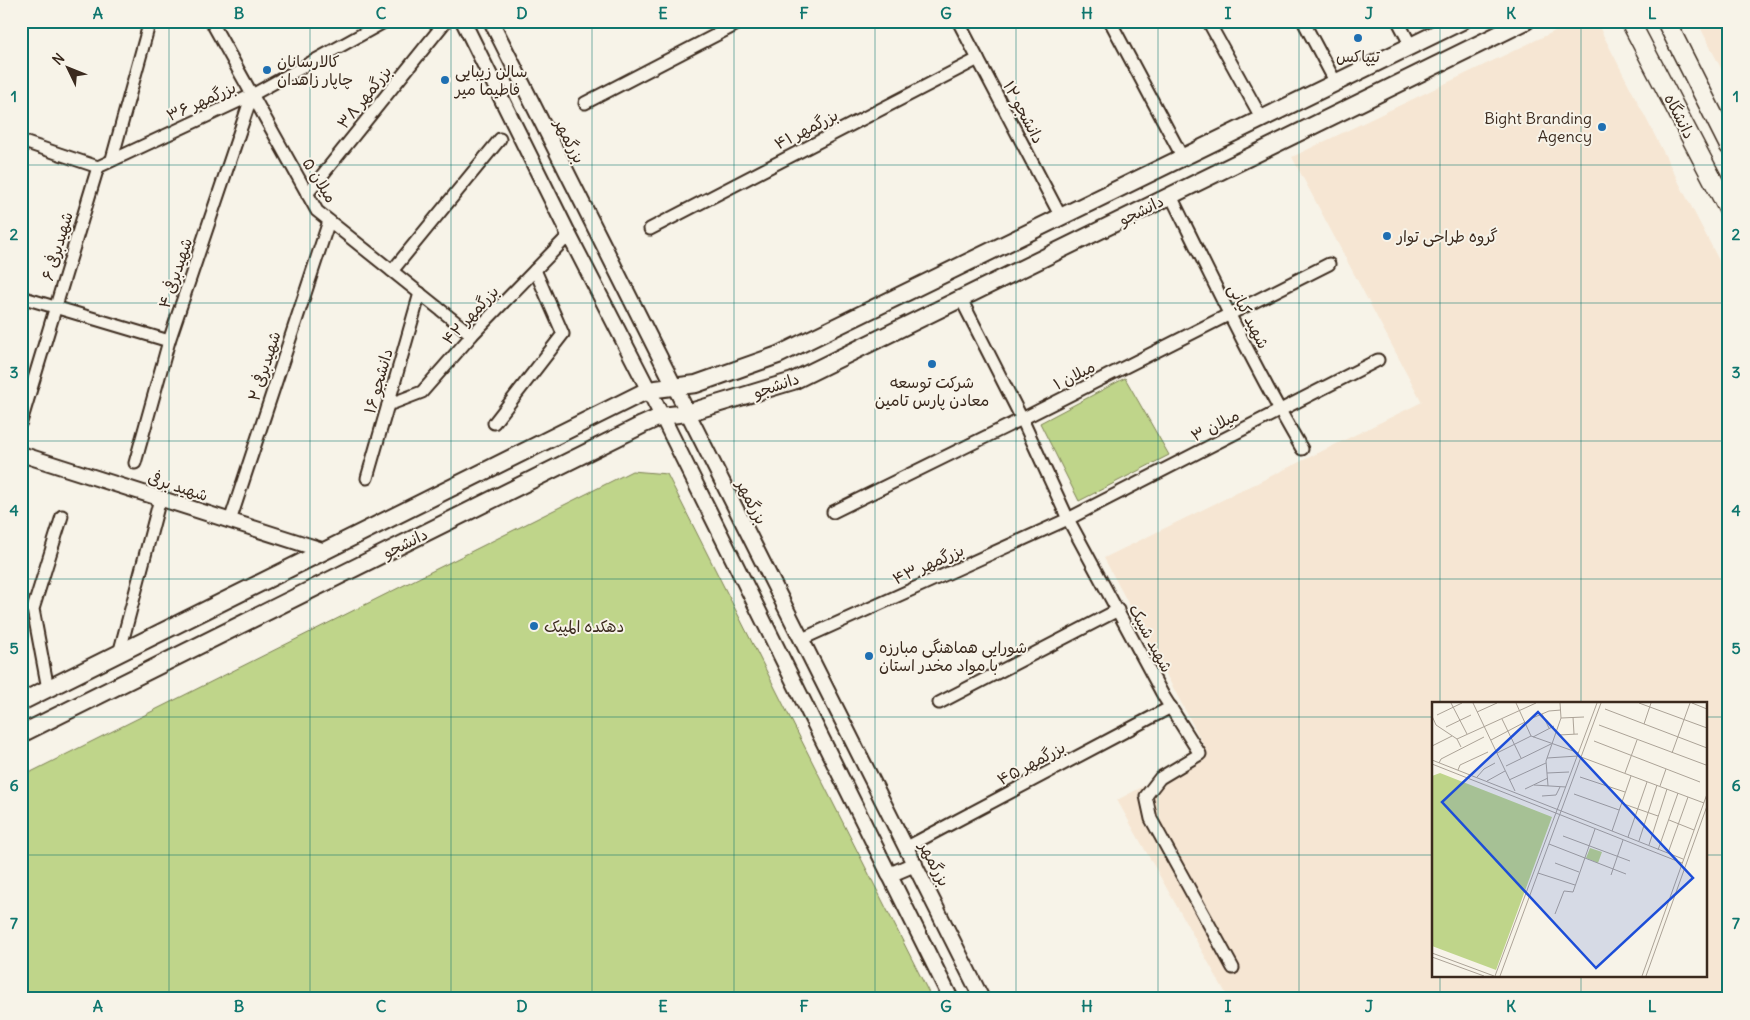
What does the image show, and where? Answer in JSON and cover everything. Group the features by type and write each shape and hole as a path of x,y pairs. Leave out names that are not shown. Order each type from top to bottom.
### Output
{"main road":[{"name":"دانشجو","path":"21,702 648,390 696,384 778,355 1462,21"},
{"name":"دانشجو","path":"21,734 662,416 687,413 793,381 1526,21"},
{"name":"دانشگاه","path":"1630,21 1729,211"},
{"name":"دانشگاه","path":"1666,21 1729,146"}],"street":[{"name":"میلان ۵","path":"211,21 317,211 472,335"},
{"name":"بزرگمهر ۳۶","path":"98,167 252,95 386,21"},
{"name":"بزرگمهر ۳۸","path":"307,194 446,21"},
{"path":"463,21 569,235 662,416 951,999"},
{"name":"بزرگمهر","path":"491,21 982,999"},
{"path":"585,103 742,21"},
{"name":"دانشجو ۱۲","path":"958,21 1061,217"},
{"path":"1110,21 1182,158"},
{"path":"1208,21 1262,119"},
{"path":"1303,21 1336,83"},
{"path":"1398,21 1411,46"},
{"path":"112,159 146,22"},
{"name":"بزرگمهر ۴۱","path":"650,229 978,59"},
{"name":"شهیدبرفی ۴","path":"135,463 169,341 252,95"},
{"path":"392,271 500,139"},
{"path":"21,141 98,167"},
{"name":"شهیدبرفی ۶","path":"21,422 98,167"},
{"name":"شهید کیانی","path":"1171,196 1279,410 1302,449"},
{"name":"شهیدبرفی ۲","path":"230,521 329,221"},
{"name":"بزرگمهر ۴۲","path":"388,406 422,392 472,335 569,235"},
{"name":"میلان ۱","path":"832,512 1230,315 1328,264"},
{"path":"494,423 563,334 535,270"},
{"name":"دانشجو ۱۶","path":"367,478 420,293"},
{"path":"21,297 169,341"},
{"name":"شهید شیبک","path":"961,299 1022,419 1068,519 1171,707 1200,754 1160,778 1146,796 1151,820 1233,968"},
{"name":"میلان ۳","path":"1068,519 1378,360"},
{"name":"شهید برفی","path":"21,454 325,551"},
{"path":"119,654 160,498"},
{"path":"48,689 33,609 62,516"},
{"name":"بزرگمهر ۴۳","path":"802,639 1068,519"},
{"path":"21,605 33,609"},
{"path":"939,702 1118,610"},
{"name":"بزرگمهر ۴۵","path":"907,847 1171,707"},
{"path":"889,875 915,864"}],"shaded area":[{"path":"1576,21 1596,21 1729,280 1729,999 1229,999 1117,800 1208,753 1104,558 1422,402 1292,157"},
{"path":"1697,21 1729,21 1729,84"}],"green space":[{"path":"1125,378 1169,455 1079,501 1040,423"},
{"name":"دهکده المپیک","path":"632,471 667,474 932,999 21,999 21,777"}],"place":[{"name":"تیپاکس","path":"1358,38"},
{"name":"کالارسانان چاپار زاهدان","path":"267,70"},
{"name":"سالن زیبایی فاطیما میر","path":"445,80"},
{"name":"Bight Branding Agency","path":"1602,127"},
{"name":"گروه طراحی توار","path":"1387,236"},
{"name":"شرکت توسعه معادن پارس تامین","path":"932,364"},
{"name":"دهکده المپیک","path":"534,626"},
{"name":"شورایی هماهنگی مبارزه با مواد مخدر استان","path":"869,656"}]}
